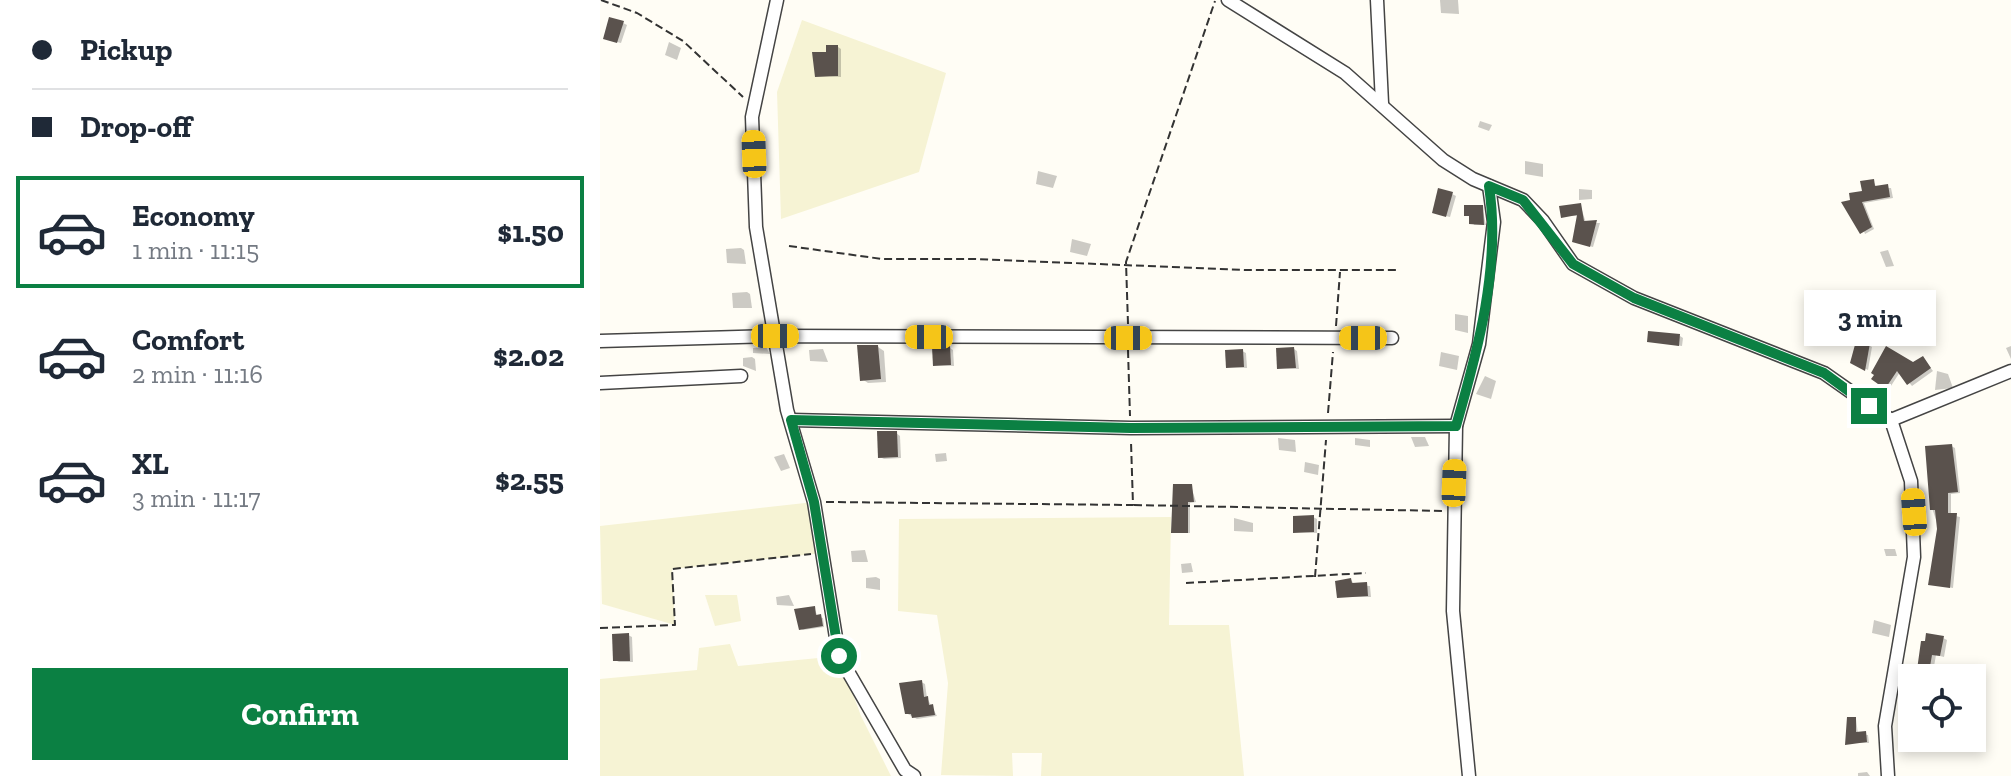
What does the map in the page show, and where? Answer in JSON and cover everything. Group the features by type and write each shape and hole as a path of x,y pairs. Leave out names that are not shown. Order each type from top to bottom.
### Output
{"street":[{"path":"777,0 752,117 756,227 775,336 791,420 814,502 839,656 905,770 914,776"},
{"path":"1228,0 1345,73 1443,160 1489,186 1523,200 1573,264 1634,298 1824,373 1891,420 1911,481 1914,557 1885,726 1888,776"},
{"path":"1377,0 1382,103"},
{"path":"1469,776 1453,611 1453,512 1456,426 1479,344 1494,222 1489,186"},
{"path":"600,341 775,336 1392,338"},
{"path":"1891,420 2011,371"},
{"path":"600,383 741,376"},
{"path":"791,420 1131,428 1456,426"}],"path":[{"path":"601,0 637,13 683,41 742,94 752,117"},
{"path":"789,246 882,259 974,259 1231,270 1398,270"},
{"path":"1133,505 1453,512"},
{"path":"600,628 675,625 672,569 823,553"},
{"path":"1186,583 1366,573"}],"shaded area":[{"path":"802,20 946,73 919,172 781,219 777,92"},
{"path":"814,502 823,553 672,569 675,625 602,604 600,526"},
{"path":"1171,517 1169,625 1229,625 1244,776 1041,776 1042,753 1012,753 1013,776 941,775 948,683 937,615 898,611 899,519"},
{"path":"705,595 737,595 741,621 715,626"},
{"path":"730,644 738,666 839,656 861,716 891,776 600,776 600,679 697,670 699,648"}],"building":[{"path":"609,17 624,21 617,43 603,39"},
{"path":"826,45 838,45 838,76 815,77 812,52 826,52"},
{"path":"1874,179 1875,186 1888,184 1890,197 1862,202 1872,227 1860,234 1841,202 1850,200 1849,193 1862,191 1860,181"},
{"path":"1438,188 1453,192 1446,217 1432,213"},
{"path":"1581,203 1584,221 1597,220 1590,247 1572,242 1577,215 1561,218 1559,206"},
{"path":"1464,205 1483,205 1484,225 1469,224 1469,216 1464,216"},
{"path":"1648,331 1680,334 1679,346 1647,342"},
{"path":"1856,341 1870,343 1865,371 1850,363"},
{"path":"857,345 878,345 881,379 860,381"},
{"path":"950,346 951,365 933,366 932,347"},
{"path":"1886,346 1913,362 1923,356 1931,368 1907,385 1897,371 1885,389 1871,379 1874,375 1871,373"},
{"path":"1294,347 1296,368 1277,369 1276,348"},
{"path":"1243,349 1244,367 1226,368 1225,350"},
{"path":"877,431 897,431 898,457 878,458"},
{"path":"1952,444 1958,492 1948,493 1948,513 1957,513 1950,588 1928,585 1937,529 1935,510 1930,510 1925,446"},
{"path":"1173,484 1192,484 1194,502 1188,502 1188,533 1171,533"},
{"path":"1314,515 1314,532 1293,533 1293,516"},
{"path":"1351,578 1352,583 1367,582 1368,596 1337,598 1335,581"},
{"path":"815,606 816,615 821,614 823,626 799,630 794,609"},
{"path":"629,633 630,661 613,661 612,634"},
{"path":"1926,633 1944,636 1940,656 1932,655 1930,664 1918,664 1921,641 1925,641"},
{"path":"922,680 924,697 928,696 929,705 933,704 935,715 912,718 911,714 905,714 899,683"},
{"path":"1847,717 1856,717 1856,732 1866,731 1867,742 1845,745"}],"route":[{"path":"839,656 814,502 791,420 1131,428 1456,426 1479,344 1494,222 1489,186 1523,200 1543,221 1573,264 1634,298 1824,373 1869,406"}]}
